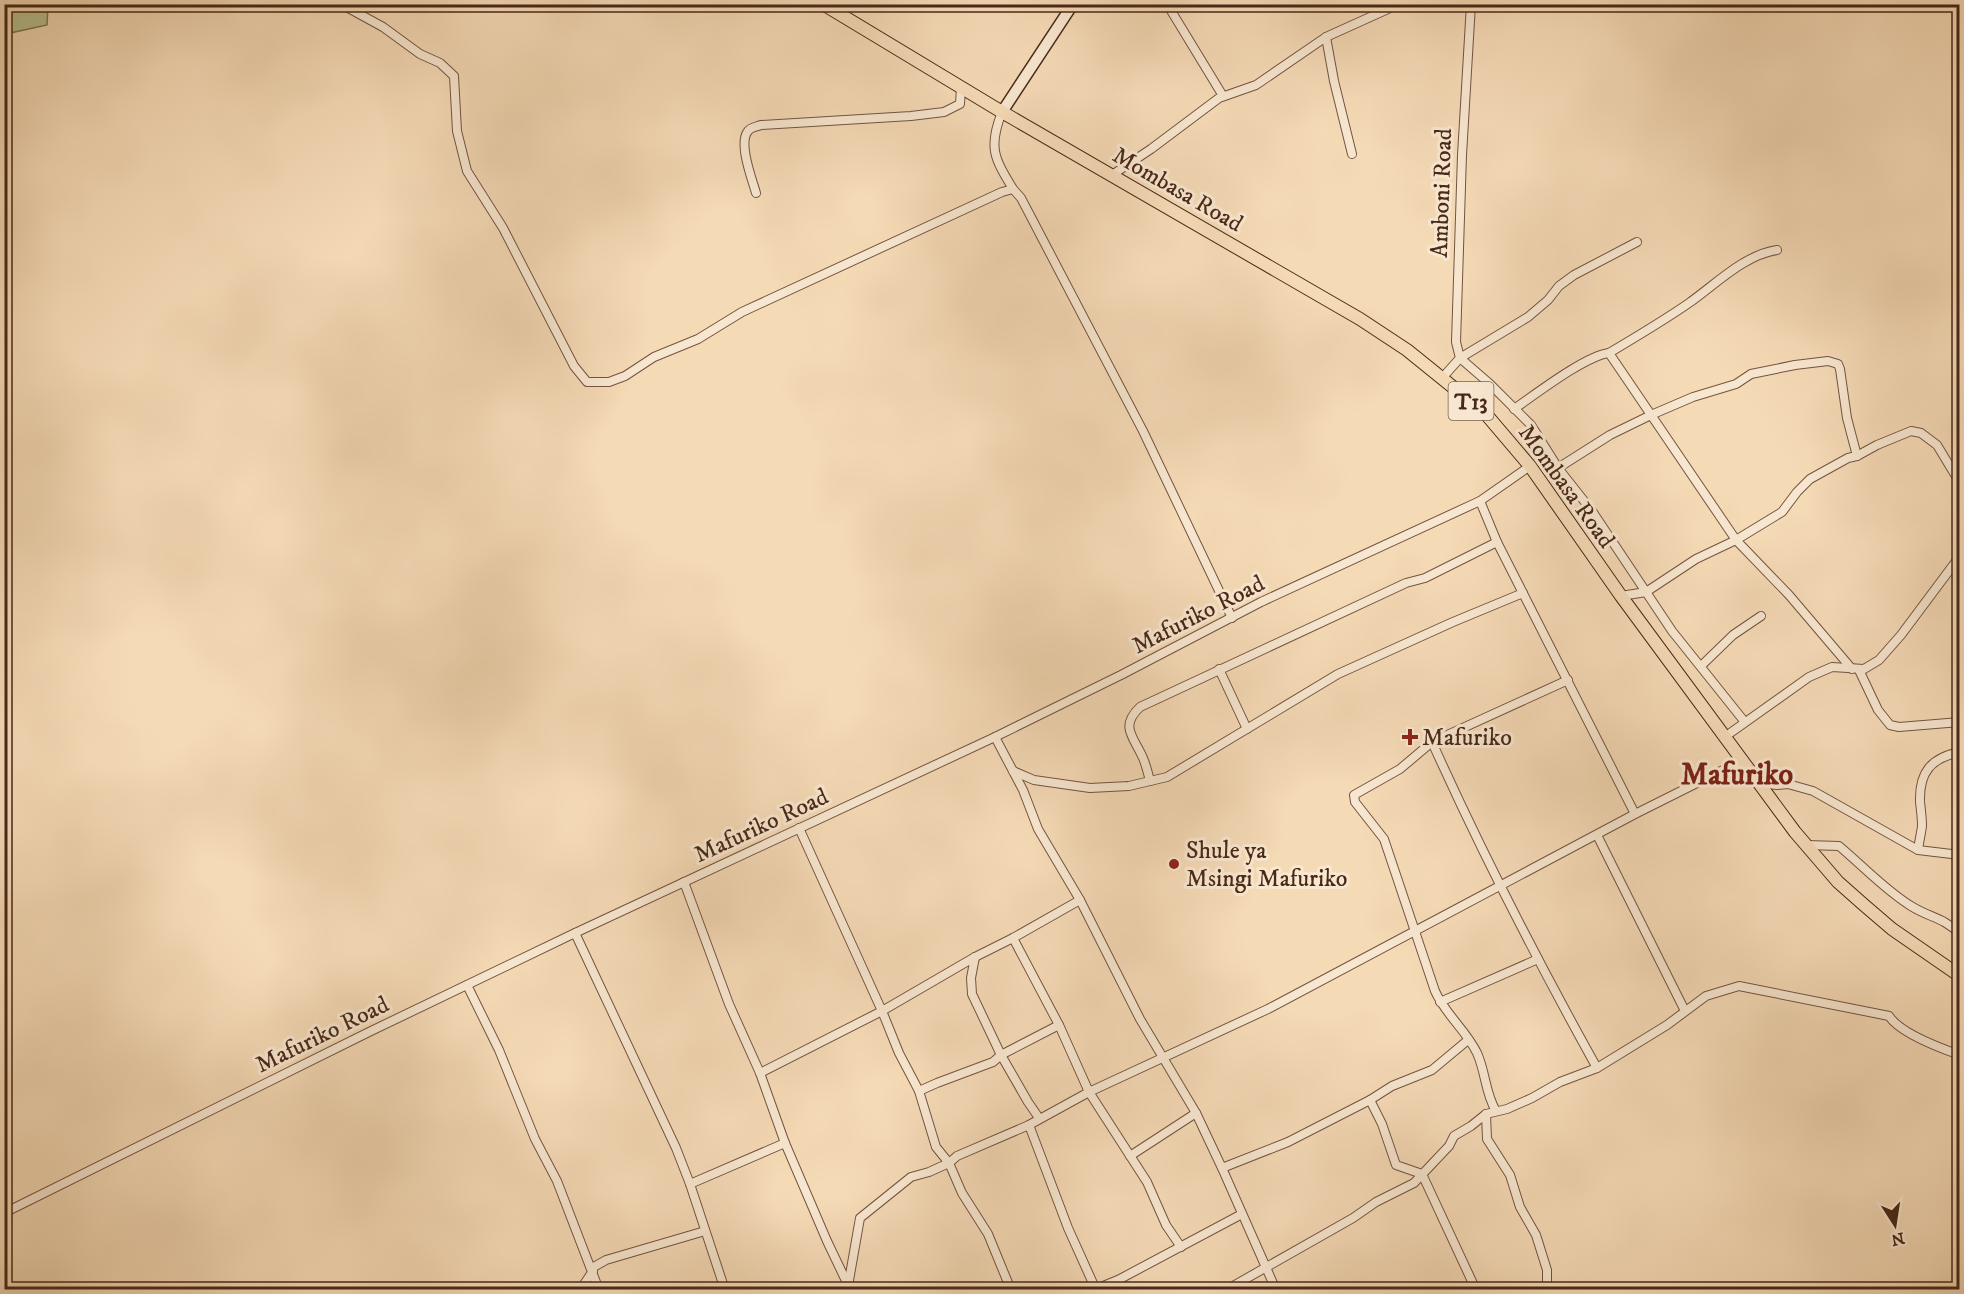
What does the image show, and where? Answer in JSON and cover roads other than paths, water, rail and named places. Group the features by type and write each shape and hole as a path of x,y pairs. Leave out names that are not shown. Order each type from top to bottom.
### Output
{"highway":[{"name":"Mombasa Road","path":"823,4 1002,112 1360,319 1443,377 1485,413 1530,466 1621,596 1795,832 1838,882 1892,929 1959,976"}],"main road":[{"path":"1002,112 1073,4"}],"street":[{"path":"341,4 383,27 420,54 440,63 454,76 457,132 467,171 503,228 574,366 587,382 609,382 625,376 654,357 698,339 742,312 1002,192 1013,189"},
{"path":"1167,4 1223,96"},
{"path":"1112,175 1223,96 1256,85 1326,38 1399,4"},
{"name":"Amboni Road","path":"1460,358 1456,342 1459,225 1471,4"},
{"path":"1326,38 1352,154"},
{"path":"756,193 747,164 745,141 750,128 761,125 944,112 960,104 961,87"},
{"path":"1002,112 993,133 995,154 1001,169 1021,198 1143,431 1232,618"},
{"path":"1443,377 1460,358 1528,316 1574,275 1637,242"},
{"path":"1514,409 1561,378 1601,355 1609,353 1688,304 1725,276 1764,252 1777,250"},
{"path":"1609,353 1736,540 1855,669 1878,710 1890,725 1899,727 1959,722"},
{"path":"1460,358 1531,425 1558,468 1592,511 1672,631 1744,721"},
{"path":"1558,468 1611,435 1693,397 1736,384 1751,375 1795,365 1832,361 1838,364 1840,369 1842,392 1857,456"},
{"path":"1621,596 1646,592 1696,559 1736,540 1782,512 1810,479 1848,458 1911,431 1921,433 1937,445 1959,483"},
{"name":"Mafuriko Road","path":"4,1213 358,1037 995,737 1261,602 1480,501 1530,466"},
{"path":"1480,501 1497,542 1635,814"},
{"path":"1150,781 1144,760 1131,736 1128,725 1131,716 1140,707 1406,583 1425,578 1497,542"},
{"path":"1726,736 1744,721 1822,670 1840,666 1855,669 1871,666 1893,644 1959,556"},
{"path":"1012,771 1034,780 1090,788 1129,786 1167,777 1338,674 1453,621 1523,592"},
{"path":"1701,666 1733,635 1761,616"},
{"path":"1219,669 1247,729"},
{"path":"1496,1112 1489,1100 1481,1065 1468,1040 1440,1002 1384,839 1355,802 1354,795 1400,769 1432,742 1568,680"},
{"path":"995,737 1023,790 1038,829 1080,900 1140,1019 1196,1113 1276,1290"},
{"path":"1432,742 1464,815 1597,1068"},
{"path":"1918,850 1922,825 1921,785 1924,775 1932,763 1940,757 1948,753 1959,752"},
{"path":"849,1288 860,1218 911,1177 949,1163 957,1156 1029,1125 1089,1092 1268,1009 1635,814 1743,760"},
{"path":"1759,783 1788,784 1813,791 1918,850 1959,855"},
{"path":"799,828 899,1053 919,1092 936,1147 949,1163 962,1192 988,1234 1011,1290"},
{"path":"1597,835 1685,1011"},
{"path":"1808,845 1839,846 1889,891 1913,907 1950,924 1959,934"},
{"path":"684,882 729,1004 760,1072 785,1143 849,1288"},
{"path":"760,1072 882,1011 1080,900"},
{"path":"575,933 664,1122 690,1184 725,1290"},
{"path":"1013,938 1059,1025 1089,1092 1147,1182 1166,1225 1181,1247"},
{"path":"975,957 971,978 972,994 1001,1055 1040,1118"},
{"path":"1440,1002 1538,959"},
{"path":"467,985 499,1050 536,1139 558,1181 599,1290"},
{"path":"1226,1290 1353,1218 1376,1202 1414,1183 1449,1146 1454,1136 1486,1114 1532,1098 1560,1082 1597,1068 1652,1034 1706,996 1739,986 1889,1016 1893,1023 1959,1055"},
{"path":"919,1092 993,1062 1001,1055 1059,1025"},
{"path":"1222,1168 1288,1142 1370,1100 1392,1086 1432,1070 1468,1040"},
{"path":"1370,1100 1382,1124 1396,1165 1422,1174 1476,1290"},
{"path":"1130,1156 1196,1113"},
{"path":"1486,1114 1487,1138 1510,1175 1520,1207 1536,1235 1548,1270 1546,1290"},
{"path":"1029,1125 1068,1228 1096,1289 1242,1214"},
{"path":"690,1184 785,1143"},
{"path":"580,1290 593,1270 606,1260 705,1232"}],"place":[{"name":"Mafuriko","path":"1410,737"},
{"name":"Shule ya Msingi Mafuriko","path":"1174,864"}],"district":[{"name":"Mafuriko","path":"1737,774"}]}
